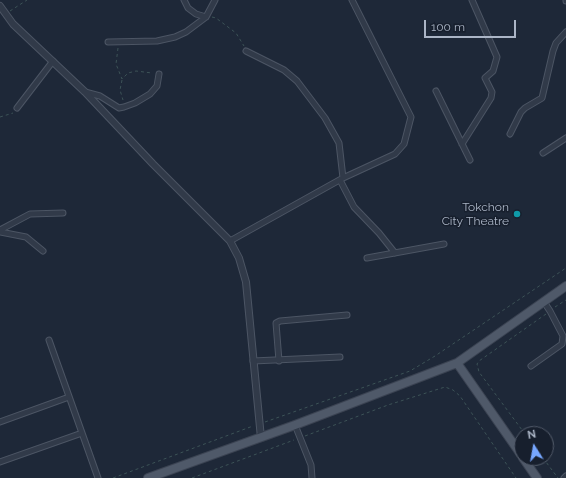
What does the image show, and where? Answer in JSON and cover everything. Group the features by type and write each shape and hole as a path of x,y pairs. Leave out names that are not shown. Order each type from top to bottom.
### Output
{"main road":[{"path":"148,478 261,438 457,363 566,286"},
{"path":"457,363 514,444"},
{"path":"529,466 537,478"}],"street":[{"path":"184,0 188,8 196,14 206,17"},
{"path":"108,42 157,41 175,37 186,32 206,17 215,0"},
{"path":"230,241 341,179 395,154 404,144 411,117 352,0"},
{"path":"462,144 491,98 492,92 485,78 494,71 497,57 472,0"},
{"path":"0,6 5,15 85,92 153,164 230,241 239,258 246,282 261,438"},
{"path":"510,134 521,112 542,98 553,51 556,43 566,32"},
{"path":"246,51 284,70 298,81 314,106 325,118 340,143 341,179 354,207 379,233 395,253"},
{"path":"16,108 53,62"},
{"path":"85,92 100,96 118,108 124,107 135,103 150,94 157,86 159,74"},
{"path":"436,91 470,160"},
{"path":"543,153 566,138"},
{"path":"0,231 30,214 64,213"},
{"path":"0,231 26,236 43,251"},
{"path":"367,258 444,244"},
{"path":"531,366 564,344 563,336 544,302"},
{"path":"279,361 276,324 280,321 347,315"},
{"path":"49,340 98,478"},
{"path":"253,361 340,357"},
{"path":"0,422 69,397"},
{"path":"295,425 311,464 312,478"},
{"path":"0,462 82,433"}],"path":[{"path":"5,15 27,0"},
{"path":"206,17 216,18 236,33 246,51"},
{"path":"119,42 116,64 122,79 120,90 124,107"},
{"path":"122,79 128,73 136,72 159,74"},
{"path":"0,117 15,112 16,108"},
{"path":"112,478 410,370 435,356 566,268"},
{"path":"519,426 479,372 477,364 479,360 566,300"},
{"path":"192,478 388,405 445,387 453,390 460,396 516,478"},
{"path":"549,466 558,478"}],"place":[{"name":"Tokchon City Theatre","path":"517,214"}]}
